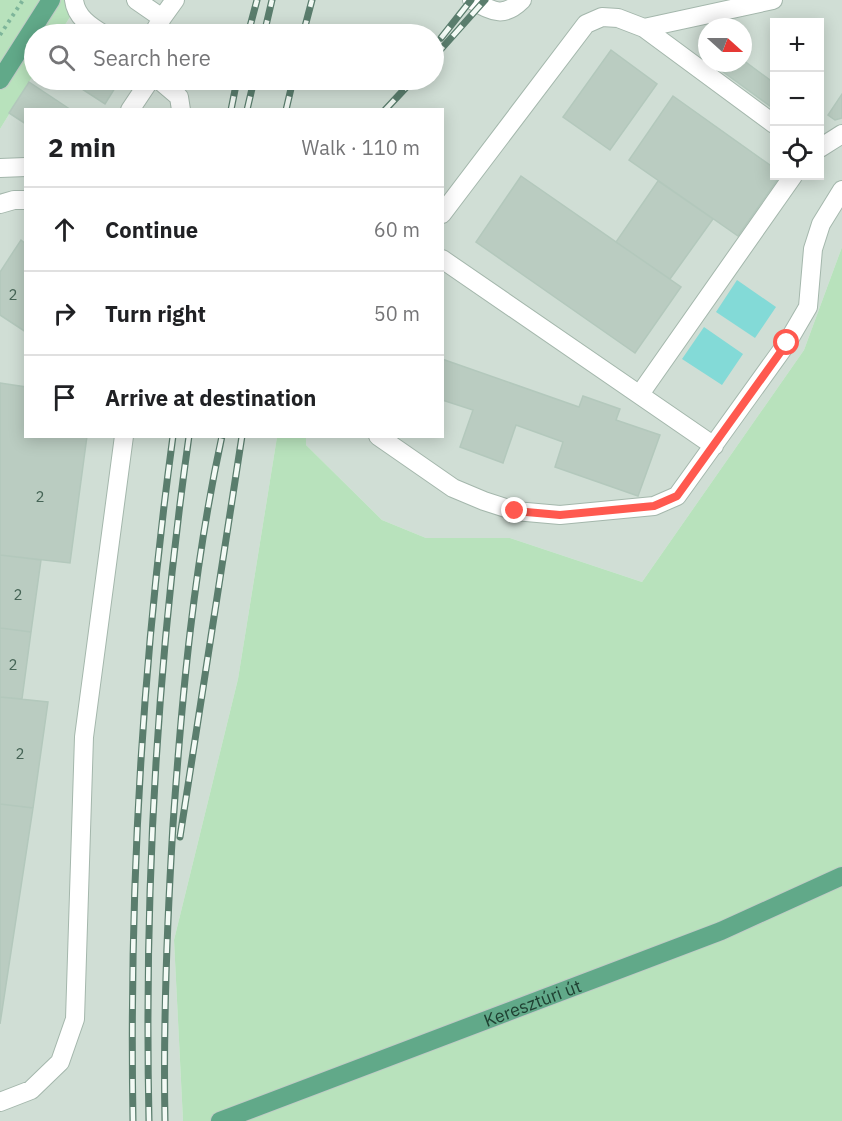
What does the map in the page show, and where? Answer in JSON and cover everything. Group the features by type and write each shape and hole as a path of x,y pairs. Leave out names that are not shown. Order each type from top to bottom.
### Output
{"main road":[{"path":"36,24 51,0"},
{"path":"0,80 24,42"},
{"name":"Keresztúri út","path":"220,1121 721,931 842,876"}],"lane":[{"path":"74,0 74,4 87,24"},
{"path":"136,0 162,18"},
{"path":"159,24 175,0"},
{"path":"472,0 501,12 508,11 522,0"},
{"path":"644,28 773,0"},
{"path":"444,211 586,24 602,17 618,18 644,28 770,121"},
{"path":"131,108 143,90"},
{"path":"170,90 179,98 181,108"},
{"path":"824,145 842,134"},
{"path":"0,169 24,167"},
{"path":"640,394 791,180"},
{"path":"381,438 453,488 515,511 560,515 654,506 677,496 787,343 808,307 813,249 821,224 842,190"},
{"path":"0,204 24,200"},
{"path":"444,260 714,446"},
{"path":"0,1102 31,1090 60,1062 75,1019 84,737 124,438"}],"path":[{"path":"0,35 23,0"}],"shaded area":[{"path":"81,0 842,0 842,247 804,350 642,582 510,538 426,538 382,520 306,445 306,438 444,438 444,108 24,108 24,438 277,438 238,679 174,940 183,1121 0,1121 0,129 24,90 444,90 444,24 65,24"}],"green space":[{"path":"0,0 81,0 65,24 24,24 24,90 0,129"},
{"path":"842,247 842,1121 183,1121 174,940 238,679 277,438 306,438 306,445 382,520 426,538 510,538 642,582 804,350"}],"water":[{"path":"737,280 776,307 755,338 716,312"},
{"path":"704,327 743,354 722,385 682,359"}],"building":[{"path":"611,50 657,84 610,150 563,117"},
{"path":"752,67 770,80 770,106 723,72 752,72"},
{"path":"24,90 41,90 68,108 24,108 24,123 9,113"},
{"path":"83,90 114,90 105,104"},
{"path":"842,94 842,118 835,120 828,115"},
{"path":"673,96 770,165 770,180 777,180 738,236 629,160"},
{"path":"521,176 681,287 635,353 476,242"},
{"path":"658,181 713,219 670,279 616,242"},
{"path":"21,240 24,242 24,331 0,315 0,272"},
{"path":"444,360 579,407 583,396 620,409 616,420 660,435 638,496 555,467 563,442 516,425 503,463 460,447 473,410 444,401"},
{"path":"0,383 24,387 24,438 87,438 70,563 0,555"},
{"path":"0,555 41,560 31,632 0,628"},
{"path":"0,628 31,632 22,699 0,697"},
{"path":"0,697 48,702 33,808 0,804"},
{"path":"0,804 33,808 0,1024"}],"railway":[{"path":"251,24 257,0"},
{"path":"266,24 272,0"},
{"path":"306,24 312,0"},
{"path":"444,34 471,0"},
{"path":"444,46 485,0"},
{"path":"231,108 235,90"},
{"path":"247,108 252,90"},
{"path":"286,108 291,90"},
{"path":"387,108 404,90"},
{"path":"133,1121 133,949 140,778 153,607 173,438"},
{"path":"149,1121 149,949 155,778 169,607 189,438"},
{"path":"165,1121 167,936 181,727 190,630 212,484 222,438"},
{"path":"180,837 242,438"}],"route":[{"path":"515,511 560,515 654,506 677,496 787,343"}]}
